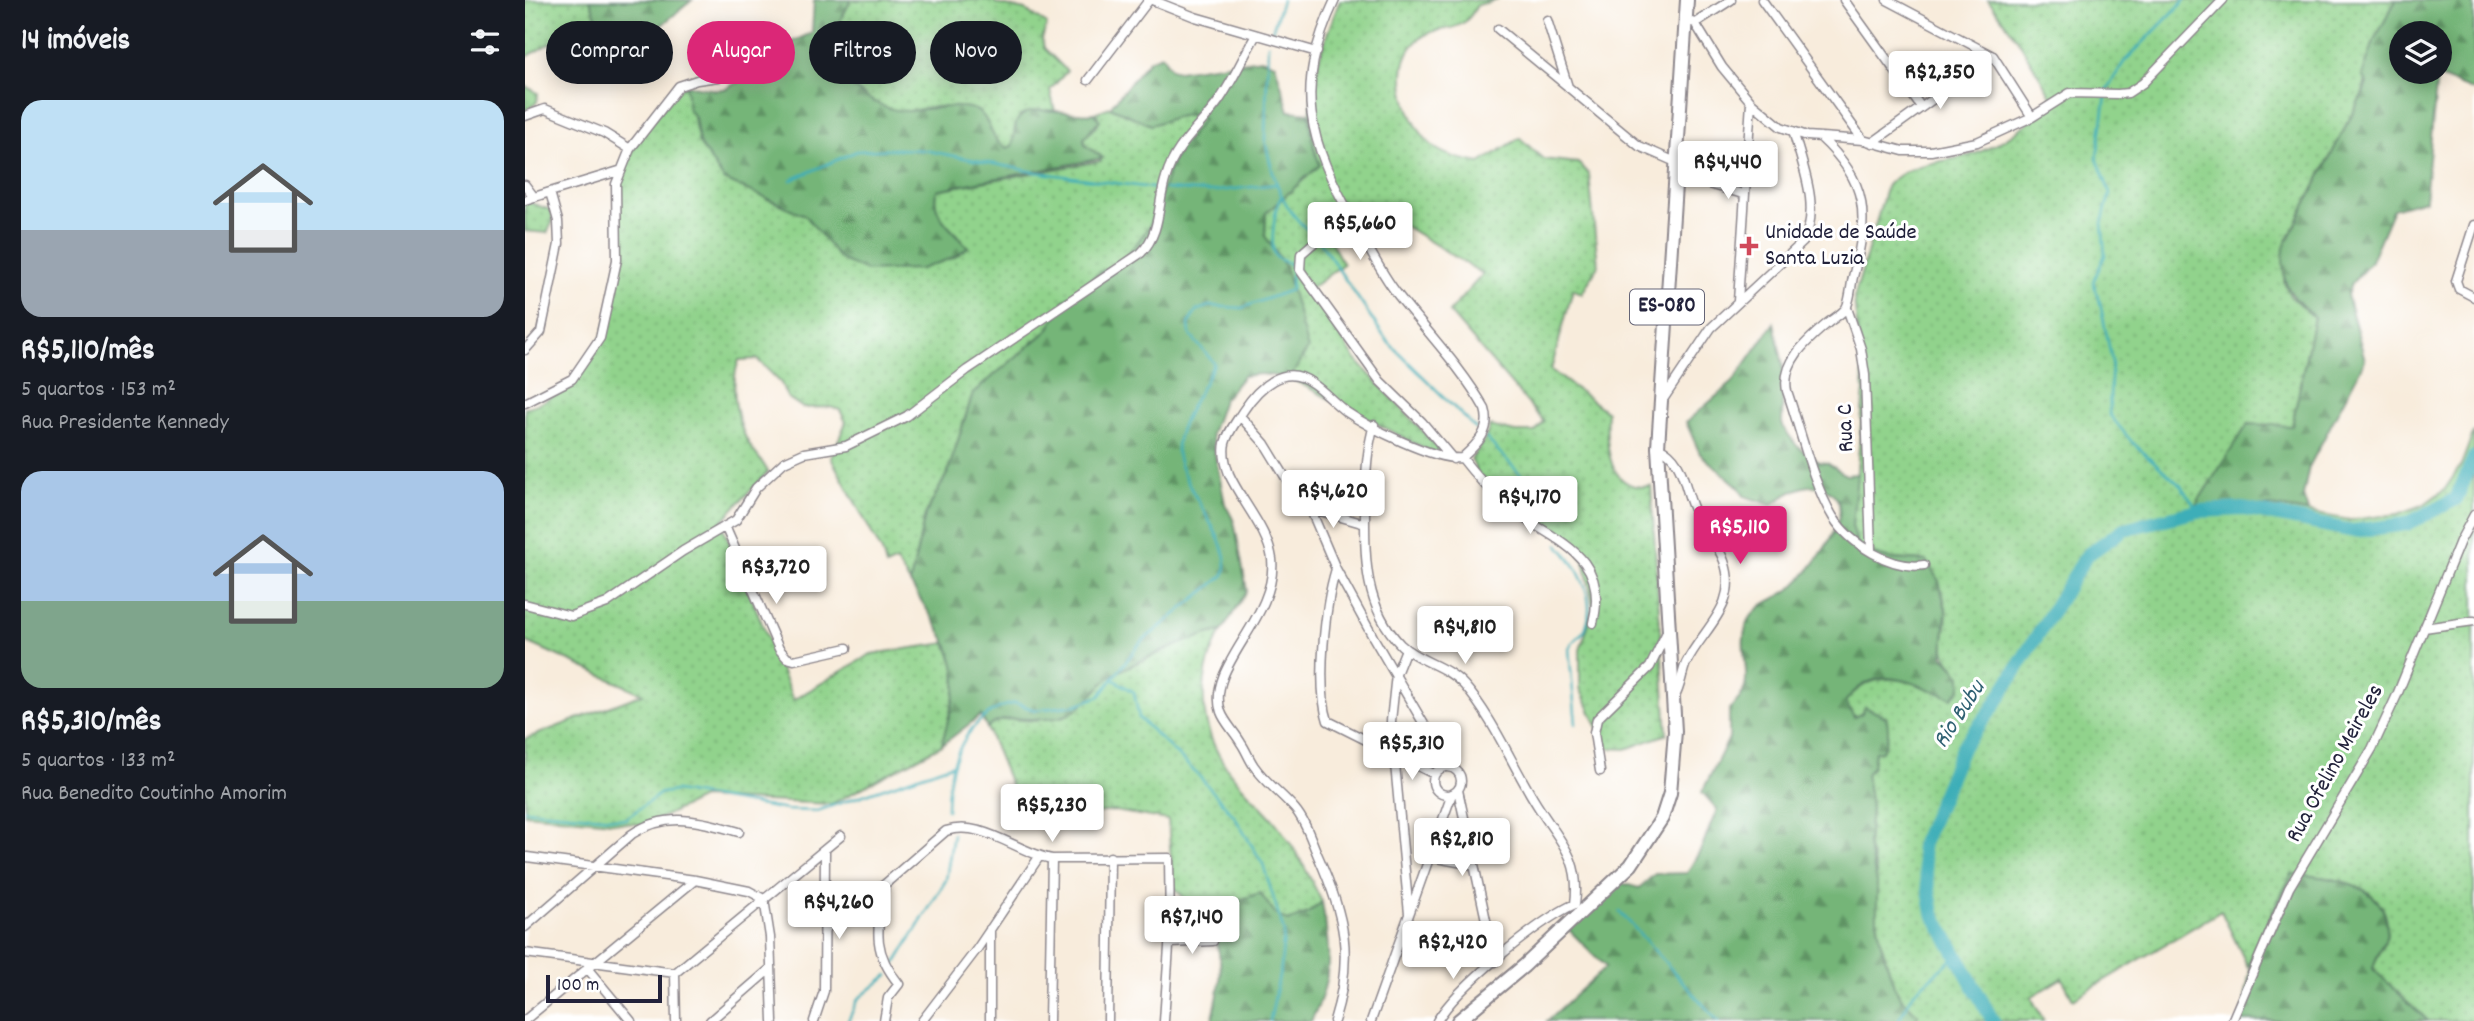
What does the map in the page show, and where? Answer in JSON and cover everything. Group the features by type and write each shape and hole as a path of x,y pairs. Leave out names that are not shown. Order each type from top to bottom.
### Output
{"main road":[{"name":"ES-080","path":"1458,1021 1531,959 1579,907 1630,864 1662,818 1674,773 1673,701 1658,447 1659,405 1690,21 1687,0"}],"street":[{"path":"1088,80 1150,0 1181,13 1317,52"},
{"path":"1335,0 1317,52 1311,88 1311,121 1324,169 1396,293 1485,409 1487,422 1484,433 1457,458"},
{"path":"1731,0 1690,21 1751,102 1794,134 1868,142 1913,152 1946,149 1977,142 2032,117 2070,93 2118,94 2137,88 2223,0"},
{"path":"1762,0 1868,142"},
{"path":"1844,0 1921,107"},
{"path":"1887,0 1993,56 2032,117"},
{"path":"1546,20 1568,87"},
{"path":"1498,29 1631,141 1677,169 1743,194"},
{"path":"525,604 562,615 581,614 597,608 736,520 755,488 785,462 804,453 846,446 907,416 967,370 1142,253 1156,232 1163,186 1178,150 1198,121 1217,102 1256,35"},
{"path":"1868,142 1993,56"},
{"path":"525,403 572,379 600,338 617,260 614,203 619,171 630,149 679,86 687,83"},
{"path":"1738,301 1751,102"},
{"path":"525,116 537,109 545,109 604,133 630,149"},
{"path":"1659,405 1711,328 1803,242 1811,225 1810,197 1794,134"},
{"path":"1820,137 1849,166 1863,202 1863,236 1847,308 1793,358 1785,383 1831,513 1842,527 1871,551 1901,566 1924,565"},
{"path":"525,186 530,199 619,171"},
{"path":"525,350 541,332 559,244 558,221 550,192"},
{"path":"1349,212 1301,254 1300,270 1380,381 1508,506 1574,549 1590,574 1594,587 1596,600 1593,623"},
{"path":"2474,225 2456,281 2459,289 2474,297"},
{"name":"Rua C","path":"1847,308 1861,349 1865,375 1871,551"},
{"path":"1334,1021 1344,986 1347,955 1342,921 1333,890 1298,813 1255,767 1226,721 1219,702 1224,671 1243,644 1265,602 1272,566 1267,543 1234,487 1225,462 1226,438 1229,427 1265,384 1286,376 1311,381 1344,410 1424,451 1457,458"},
{"path":"1240,416 1252,427 1295,493 1310,508 1336,569 1449,766 1461,778 1371,1021"},
{"path":"1374,425 1367,454 1365,524 1366,568 1373,601 1387,627 1406,649 1448,671 1474,698 1571,857 1577,877 1579,907 1553,915 1495,962 1446,1007 1437,1021"},
{"path":"1658,447 1667,451 1683,471 1696,515 1724,560 1727,576 1720,616 1686,664 1673,701"},
{"path":"1310,508 1365,524"},
{"name":"Rua Ofelino Meireles","path":"2232,1021 2289,888 2372,749 2460,541 2474,515"},
{"path":"725,526 779,649 787,658 794,660 847,648"},
{"path":"1336,569 1327,613 1323,702 1326,716 1331,723 1434,774"},
{"path":"2424,628 2474,621"},
{"path":"1600,771 1594,733 1597,719 1650,667 1668,631"},
{"path":"1406,649 1396,674 1391,721 1392,755 1404,842 1409,914"},
{"path":"1434,774 1449,766"},
{"path":"1434,774 1437,791 1455,792"},
{"path":"1455,792 1495,962"},
{"path":"525,927 632,834 658,821 683,819 739,832"},
{"path":"825,929 885,884 946,831 975,830 1039,857 1052,859 1169,858 1170,943 1164,1021"},
{"path":"525,954 590,965 675,973 841,836"},
{"path":"814,1021 824,991 824,852"},
{"path":"527,857 695,880 749,891 764,899"},
{"path":"922,1021 1039,857"},
{"path":"1108,1021 1110,857"},
{"path":"1431,857 1474,865"},
{"path":"1049,1021 1052,859"},
{"path":"525,1020 695,880"},
{"path":"884,1021 888,998 899,984 883,964 879,949 885,884"},
{"path":"764,899 770,937 769,969 773,1021"},
{"path":"990,929 991,1021"},
{"path":"1170,943 1213,941"},
{"path":"590,965 625,1019"},
{"path":"711,1021 769,969"},
{"path":"675,973 676,1021"}],"green space":[{"path":"525,0 590,0 597,19 546,21 546,45 525,58"},
{"path":"590,0 692,0 667,21 597,19"},
{"path":"814,0 851,0 840,21 813,21"},
{"path":"851,0 993,0 997,4 1025,10 1047,24 1042,39 1044,48 1067,71 1050,90 1055,111 1047,110 1017,122 1012,147 1006,147 1000,145 992,136 980,112 937,107 911,111 889,109 871,101 849,84 916,84 916,21 840,21"},
{"path":"1340,0 1498,0 1477,5 1470,16 1456,27 1424,36 1408,53 1403,81 1405,97 1417,126 1435,148 1457,158 1480,163 1520,138 1543,159 1578,163 1589,174 1598,265 1582,294 1573,289 1551,370 1607,412 1609,452 1618,474 1626,482 1637,486 1651,486 1667,734 1626,749 1607,748 1580,688 1580,650 1594,608 1584,560 1574,547 1478,474 1471,459 1485,439 1490,426 1515,432 1535,432 1544,422 1449,312 1483,274 1403,225 1352,213 1324,229 1343,264 1309,290 1356,360 1446,456 1429,451 1290,378 1265,236 1266,213 1320,165 1311,123 1311,102 1319,61"},
{"path":"1988,0 2396,0 2374,41 2363,93 2284,247 2284,282 2290,296 2314,317 2292,427 2194,509 2272,506 2350,520 2398,514 2423,505 2445,489 2461,465 2474,431 2474,1021 2428,1021 2383,982 2373,966 2387,935 2385,914 2378,901 2367,892 2338,880 2292,874 2254,948 2248,967 2221,911 2073,999 2062,978 2031,997 2044,1021 1916,1021 1911,1007 1903,1001 1894,986 1881,943 1877,919 1876,871 1868,845 1871,808 1866,774 1874,759 1874,742 1865,708 1861,714 1854,717 1845,702 1863,686 1883,679 1905,681 1928,688 1954,667 1944,646 1947,617 1945,601 1939,583 1926,561 1891,559 1859,550 1852,526 1864,390 1854,298 1887,185 1918,166 1977,153 1998,143 2054,101 2018,40"},
{"path":"2396,0 2474,0 2474,91 2452,82 2452,21 2389,21 2389,84 2436,84 2425,200 2393,209 2370,263 2351,284 2347,295 2365,360 2309,467 2303,496 2308,512 2272,506 2193,509 2248,424 2292,426 2314,317 2292,294 2285,280 2284,247 2363,93 2367,83 2362,76 2374,41"},
{"path":"809,34 809,84 849,84 874,102 897,110 951,107 973,109 984,117 996,140 1007,148 1012,146 1016,122 1024,114 1042,110 1094,113 1100,120 1084,138 1085,145 1103,158 937,190 935,198 939,214 968,247 955,257 921,269 866,271 840,259 805,215 724,180 699,143 695,118 688,109 686,85 717,90 734,84 795,84 795,40"},
{"path":"1162,55 1171,69 1178,71 1261,59 1275,64 1289,111 1309,113 1314,149 1320,165 1266,213 1265,236 1285,266 1308,349 1290,378 1261,374 1243,376 1223,400 1211,434 1225,504 1234,521 1247,591 1222,631 1181,644 1118,672 1069,714 1059,718 1006,720 987,728 981,715 942,745 955,692 954,663 942,635 910,583 925,515 948,472 973,393 1048,330 1064,301 1100,272 1118,265 1150,225 1173,159 1203,119 1184,115 1151,125 1110,107 1149,60"},
{"path":"686,85 699,143 724,180 805,215 961,239 938,211 935,197 937,190 1101,161 1100,155 1087,149 1084,138 1098,125 1098,115 1094,113 1110,107 1151,125 1184,115 1203,118 1150,225 1137,243 1118,265 1064,301 1048,330 973,393 948,472 925,515 910,583 896,561 886,566 882,552 831,458 846,422 840,410 830,407 803,408 787,397 781,383 757,359 739,360 735,382 738,417 746,439 768,472 721,522 793,700 871,654 946,643 956,669 955,691 942,745 832,804 702,798 646,825 525,814 525,739 643,694 525,641 525,408 548,399 568,385 596,348 606,326 617,279 617,194 621,173 641,135 676,91"},
{"path":"525,86 538,93 537,102 525,111"},
{"path":"525,201 551,210 553,221 547,233 525,231"},
{"path":"1774,323 1783,365 1782,426 1797,446 1819,462 1827,463 1846,475 1857,474 1852,526 1859,550 1891,559 1926,561 1939,581 1946,610 1943,656 1961,675 1961,688 1952,698 1910,682 1883,678 1870,681 1857,689 1845,702 1854,717 1861,714 1865,707 1886,717 1888,734 1884,747 1882,751 1875,751 1873,767 1866,774 1871,808 1868,845 1877,882 1877,919 1881,943 1894,986 1903,1001 1918,1014 1916,1021 1547,1021 1606,967 1567,928 1618,882 1639,888 1655,874 1687,873 1701,849 1717,809 1702,792 1729,738 1729,709 1745,688 1744,644 1749,620 1764,604 1789,590 1802,578 1827,545 1838,520 1840,508 1837,499 1825,488 1809,486 1797,489 1771,505 1744,496 1739,487 1700,454 1686,422 1732,383"},
{"path":"1222,631 1208,663 1205,679 1205,713 1209,730 1223,762 1283,832 1322,902 1308,913 1288,921 1275,914 1260,893 1199,914 1173,886 1168,820 1115,811 1057,817 1029,806 1019,806 987,728 994,722 1010,719 1037,721 1125,668 1202,634"},
{"path":"2292,874 2352,884 2377,900 2384,912 2387,933 2373,969 2428,1021 2241,1021 2254,948"},
{"path":"1260,893 1275,914 1288,921 1308,913 1322,902 1328,949 1327,977 1311,1021 1212,1021 1221,965 1215,939 1199,914"}],"waterway":[{"path":"1271,35 1282,0"},
{"name":"Rio Bubu","path":"2185,0 2124,62 2107,89 2097,158 2110,193 2102,223 2105,255 2093,282 2112,361 2109,414 2132,442 2181,486 2198,511"},
{"path":"1268,45 1265,139 1271,167 1287,206 1316,236"},
{"path":"791,180 857,151 897,149 924,150 1035,172 1159,189"},
{"path":"1165,189 1210,192 1277,184"},
{"path":"947,810 955,759 962,743 983,718 1015,703 1035,710 1076,705 1100,696 1140,643 1224,575 1226,563 1222,548 1187,481 1177,452 1185,418 1214,363 1190,335 1189,323 1196,311 1209,306 1242,308 1291,290 1292,266 1277,258 1273,246 1275,218 1281,197"},
{"path":"1320,242 1387,341 1476,429"},
{"path":"1486,438 1522,476 1533,504"},
{"name":"Rio Bubu","path":"1993,1021 1933,913 1921,846 1963,746 1992,709 2087,555 2124,529 2198,511 2244,509 2353,531 2407,524 2456,499 2474,458"},
{"path":"1537,513 1543,524"},
{"path":"1558,544 1578,572 1589,604 1586,627 1569,649 1576,724"},
{"path":"1113,679 1134,692 1139,718 1199,776 1234,816 1263,864 1284,932 1281,966 1270,1021"},
{"path":"525,810 625,819 661,793 676,791 787,810 817,811 954,764"},
{"path":"892,969 946,880 953,834"},
{"path":"1620,912 1718,1021"},
{"path":"1898,1021 1915,991 1956,956"},
{"path":"848,1021 858,999 888,975"}],"place":[{"name":"Unidade de Saúde Santa Luzia","path":"1749,246"}]}
